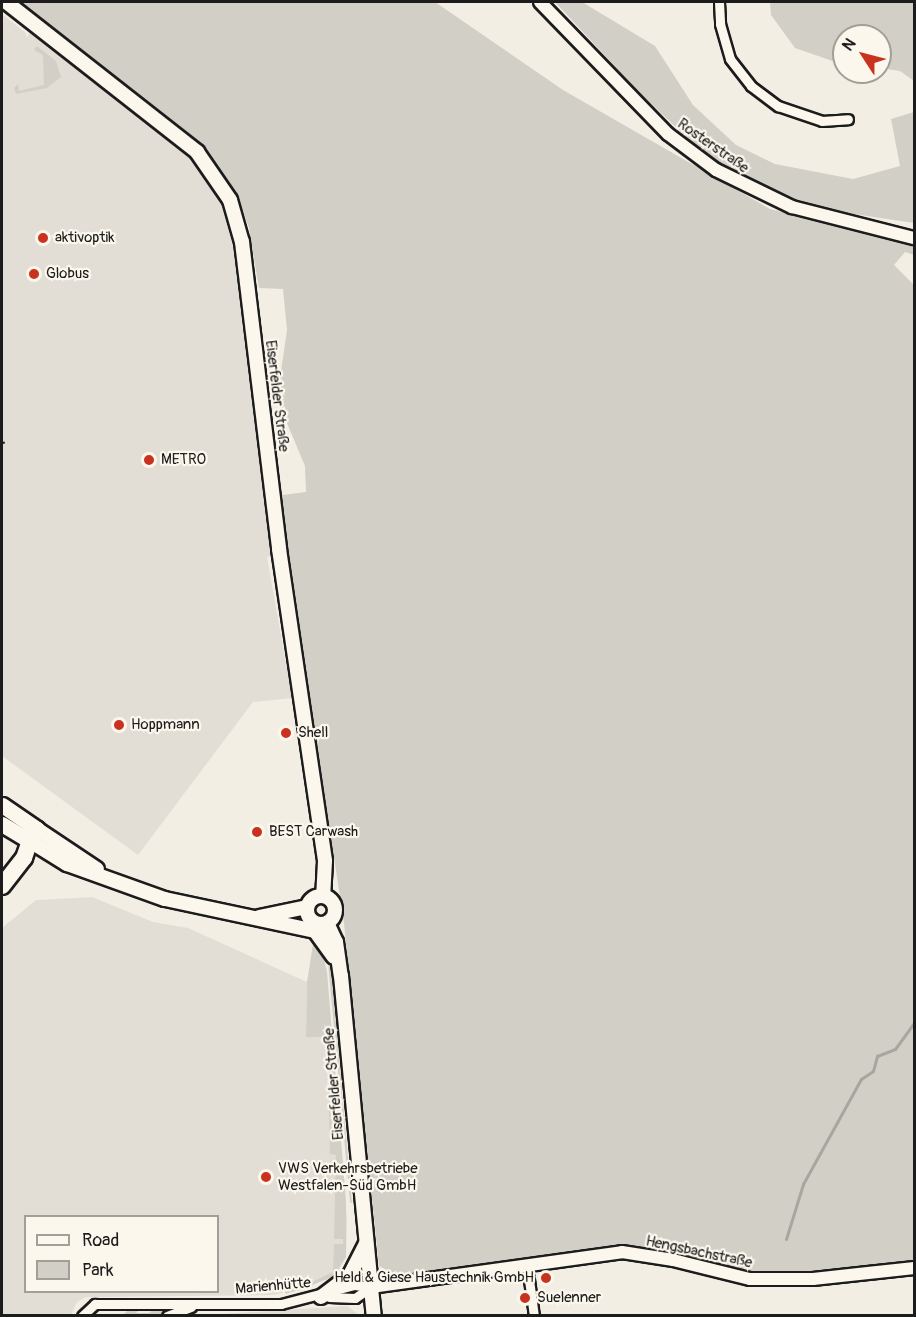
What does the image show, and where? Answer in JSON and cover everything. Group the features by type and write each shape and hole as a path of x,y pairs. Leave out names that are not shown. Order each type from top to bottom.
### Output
{"highway":[{"path":"2,879 14,855 34,835"},
{"path":"2,886 24,858 34,835"}],"main road":[{"name":"Eiserfelder Straße","path":"6,2 197,152 230,200 242,242 279,549 325,861 323,896 331,899 336,910 327,923 336,942 374,1316"},
{"path":"2,805 68,864 165,899 321,935 340,976"},
{"path":"2,824 34,835"},
{"path":"323,896 311,900 308,912 314,923 327,923"},
{"path":"254,918 308,912"},
{"path":"321,1297 350,1275 366,1241"}],"street":[{"name":"Rosterstraße","path":"540,2 668,134 733,181 792,207 915,238"},
{"path":"719,2 720,24 730,59 750,86 778,106 822,122 848,119"},
{"name":"Hengsbachstraße","path":"371,1287 622,1252 673,1260 750,1279 813,1279 915,1268"},
{"path":"527,1265 534,1316"},
{"name":"Marienhütte","path":"82,1316 95,1304 176,1303 191,1306 281,1304 321,1297 354,1285 371,1287"},
{"name":"Marienhütte","path":"167,1316 191,1306"}],"shaded area":[{"path":"2,14 26,33 26,38 35,25 215,175 242,242 276,554 267,557 292,698 253,702 138,855 2,756"},
{"path":"92,897 153,922 188,928 307,982 306,1037 332,1037 347,1221 346,1257 336,1275 302,1290 271,1295 86,1297 77,1302 71,1315 2,1316 2,928 36,900"},
{"path":"347,1306 359,1315 208,1315 300,1309"}],"green space":[{"path":"20,2 435,2 563,90 770,209 914,246 914,255 905,252 894,265 914,285 914,1262 807,1273 742,1271 659,1250 611,1246 396,1275 379,1266 344,923 292,582 282,495 306,492 305,466 277,399 287,330 283,289 259,288 249,228 239,200 214,160 185,130"},
{"path":"555,2 582,2 655,46 693,105 736,145 775,164 853,179 900,166 891,119 914,112 914,223 820,209 753,184 702,152 639,92"},
{"path":"770,2 914,2 914,81 900,71 892,70 892,24 832,24 832,61 795,48 771,15"},
{"path":"37,46 56,61 61,77 47,88 16,94 14,88 18,84 19,91 44,85 43,55 34,50"},
{"path":"313,944 323,955 327,972 346,1201 346,1257 333,1277 286,1294 284,1289 297,1289 333,1272 334,1244 343,1244 343,1239 334,1239 336,1155 330,1154 327,1037 306,1037 307,982"},
{"path":"327,952 332,975 352,1203 350,1202"},
{"path":"131,1307 142,1307 136,1313 149,1313 156,1307 176,1309 158,1315 92,1316 124,1314"}],"waterway":[{"path":"786,1239 803,1184 861,1079 873,1071 877,1056 895,1049 913,1024"}],"place":[{"name":"aktivoptik","path":"43,238"},
{"name":"Globus","path":"34,274"},
{"name":"METRO","path":"149,460"},
{"name":"Hoppmann","path":"119,725"},
{"name":"Shell","path":"286,733"},
{"name":"BEST Carwash","path":"257,832"},
{"name":"VWS Verkehrsbetriebe Westfalen-Süd GmbH","path":"266,1177"},
{"name":"Held & Giese Haustechnik GmbH","path":"546,1278"},
{"name":"Suelenner","path":"525,1298"}]}
